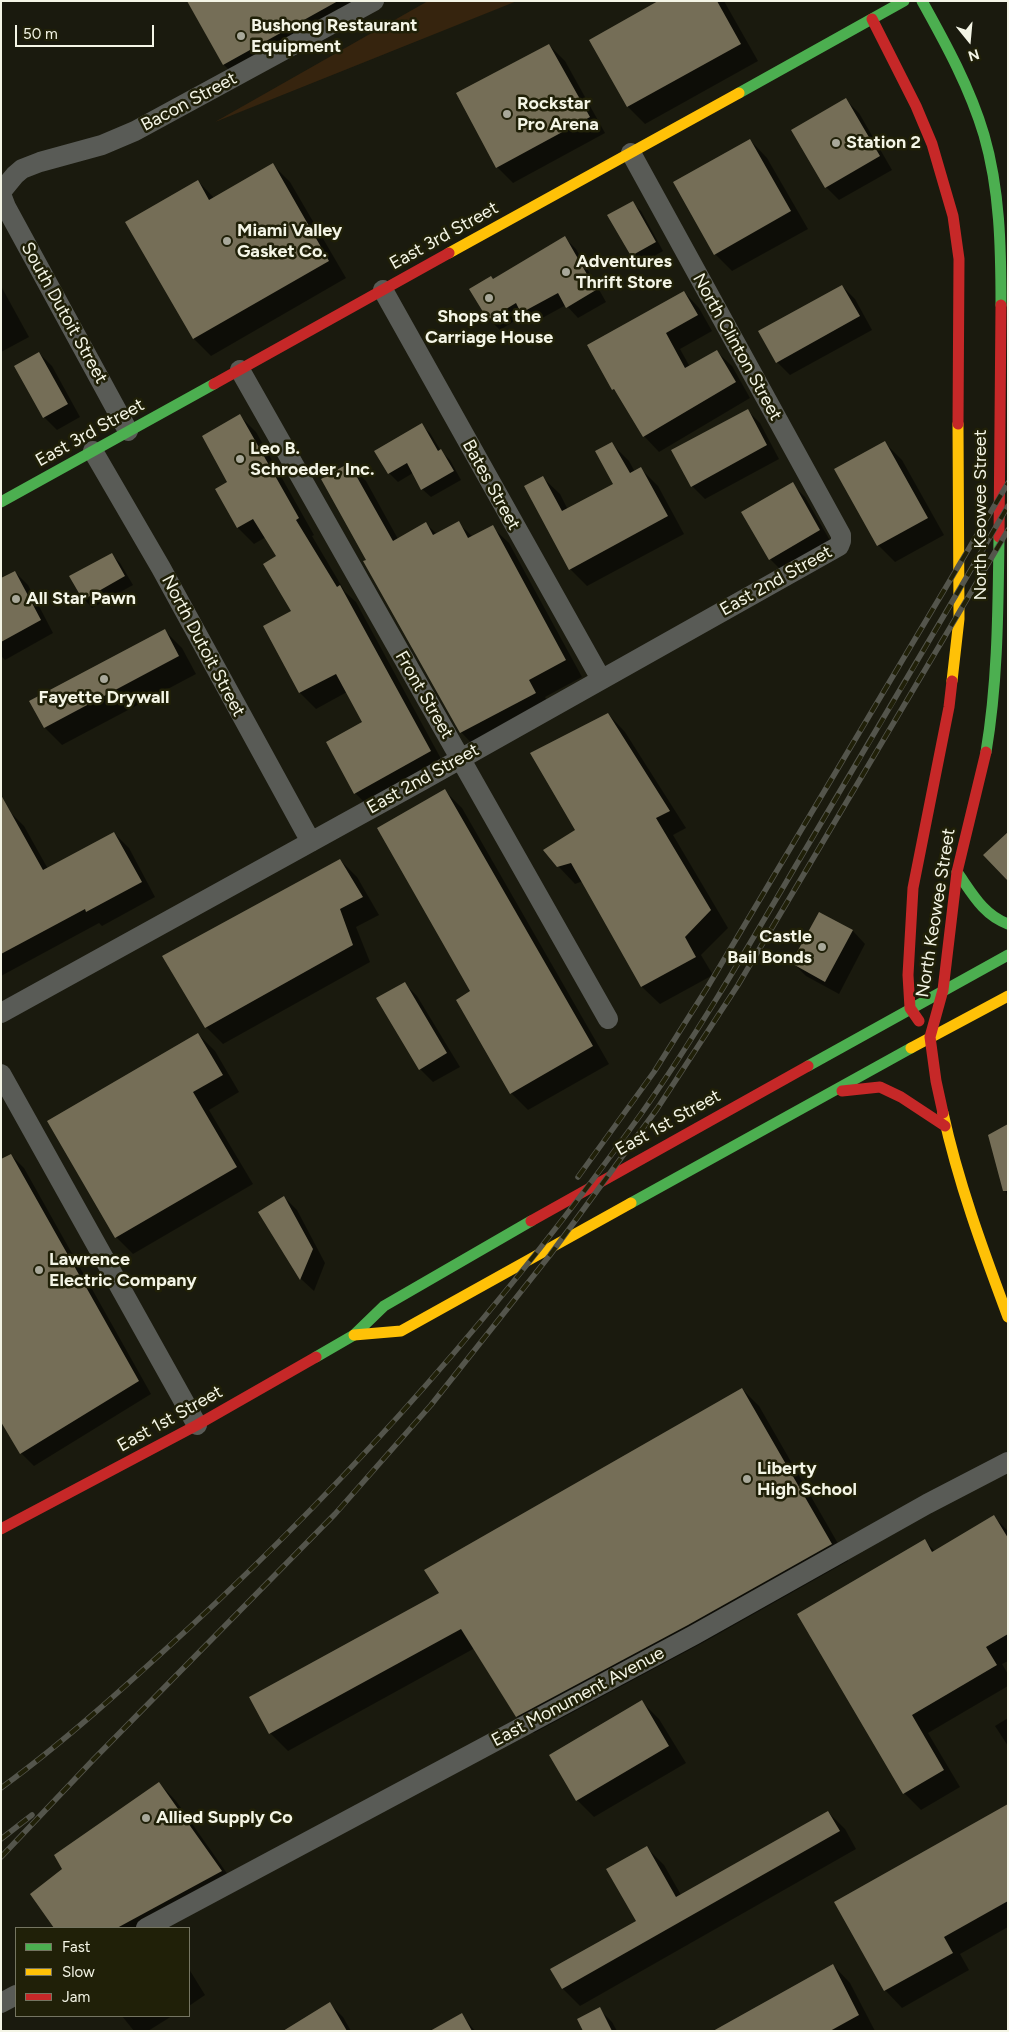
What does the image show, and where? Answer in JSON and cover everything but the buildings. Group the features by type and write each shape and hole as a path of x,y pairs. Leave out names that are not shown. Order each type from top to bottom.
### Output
{"main road":[{"name":"East 3rd Street","path":"1,502 904,1"},
{"name":"North Keowee Street","path":"922,1 939,30 978,116 996,197 1000,236 1001,281 997,650 993,709 985,756 957,872 943,990 930,1037"},
{"name":"North Keowee Street","path":"866,7 916,106 932,144 953,216 958,259 957,491 959,619 949,707 913,888 909,938 910,1008 930,1037 945,1126 956,1166 989,1267 1008,1317"},
{"path":"957,872 979,905 1001,922 1008,924"},
{"name":"East 1st Street","path":"1,1529 197,1425 354,1335 384,1306 590,1187 1008,954"},
{"name":"East 1st Street","path":"354,1335 401,1331 828,1093 1008,996"},
{"path":"828,1093 880,1087 901,1097 945,1126"}],"street":[{"name":"Bacon Street","path":"1,193 22,169 40,162 102,145 135,131 374,1"},
{"name":"North Clinton Street","path":"631,153 840,535 841,541"},
{"name":"South Dutoit Street","path":"1,193 6,207 128,431"},
{"name":"Bates Street","path":"383,290 601,679"},
{"name":"Front Street","path":"240,370 608,1019"},
{"name":"North Dutoit Street","path":"94,451 161,568 311,842"},
{"name":"East 2nd Street","path":"1,1013 460,759 839,546 841,541"},
{"path":"1,1074 197,1425"},
{"name":"East Monument Avenue","path":"148,1927 694,1636 919,1509 1008,1462"},
{"path":"1,2002 15,1995"}],"shaded area":[{"path":"428,1 517,1 215,122"}],"railway":[{"path":"578,1177 654,1072 707,988 1008,483"},
{"path":"1,1788 74,1730 144,1669 313,1508 429,1382 538,1251 641,1114 703,1021 1008,506"},
{"path":"1,1857 93,1760 335,1514 431,1405 550,1255 657,1109 738,985 1008,530"},
{"path":"1,1839 32,1815"}],"traffic: fast":[{"path":"739,93 904,1"},
{"path":"922,1 965,83 984,135 996,198 1000,241 1001,305"},
{"path":"1,502 214,384"},
{"path":"986,752 995,672 999,537"},
{"path":"957,872 985,909 999,920 1008,924"},
{"path":"808,1066 1008,955"},
{"path":"631,1203 911,1048"},
{"path":"316,1357 354,1335 384,1306 531,1221"}],"traffic: slow":[{"path":"449,253 739,93"},
{"path":"952,681 959,619 958,424"},
{"path":"911,1048 1008,996"},
{"path":"943,1113 980,1241 1008,1317"},
{"path":"354,1335 401,1331 631,1203"}],"traffic: jam":[{"path":"872,19 916,106 932,144 953,216 959,259 958,424"},
{"path":"214,384 449,253"},
{"path":"999,537 1001,305"},
{"path":"919,1021 910,1008 908,975 913,888 949,707 952,681"},
{"path":"943,1113 936,1081 930,1037 943,990 957,872 986,752"},
{"path":"531,1221 808,1066"},
{"path":"842,1091 880,1087 901,1097 945,1126"},
{"path":"1,1529 197,1425 316,1357"}],"place":[{"name":"Bushong Restaurant Equipment","path":"241,36"},
{"name":"Rockstar Pro Arena","path":"507,114"},
{"name":"Station 2","path":"836,143"},
{"name":"Miami Valley Gasket Co.","path":"227,241"},
{"name":"Adventures Thrift Store","path":"566,272"},
{"name":"Shops at the Carriage House","path":"489,298"},
{"name":"Leo B. Schroeder, Inc.","path":"240,459"},
{"name":"All Star Pawn","path":"16,599"},
{"name":"Fayette Drywall","path":"104,679"},
{"name":"Castle Bail Bonds","path":"822,947"},
{"name":"Lawrence Electric Company","path":"39,1270"},
{"name":"Liberty High School","path":"747,1479"},
{"name":"Allied Supply Co","path":"146,1818"}]}
